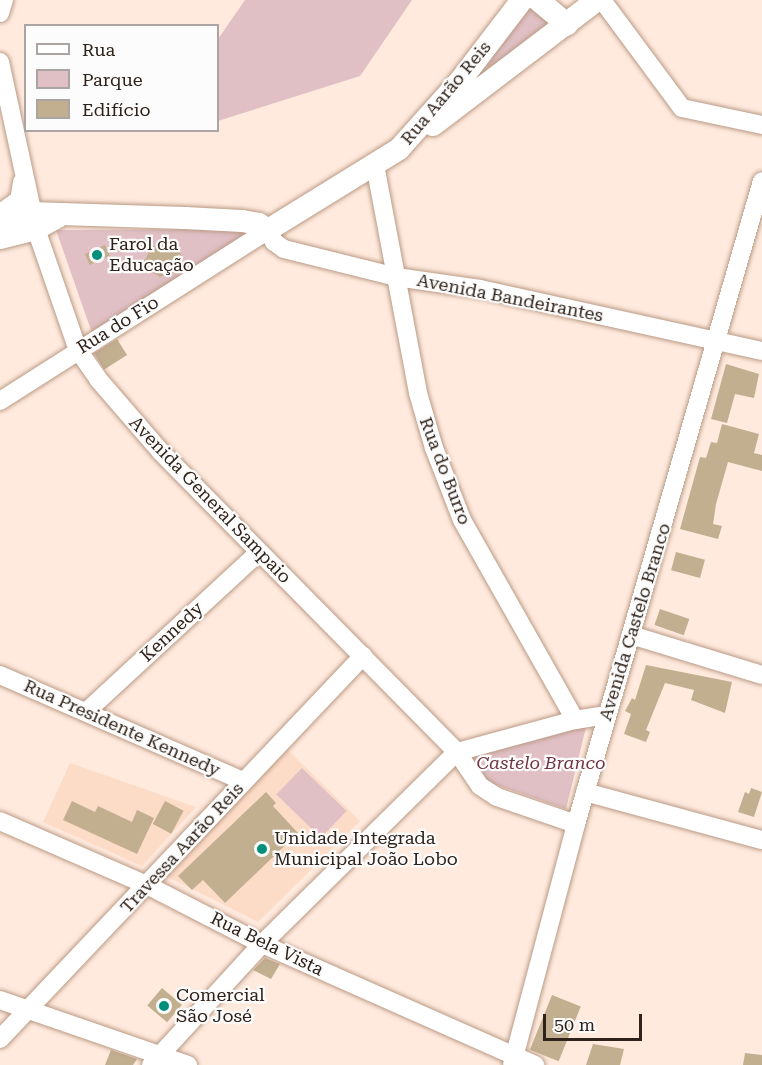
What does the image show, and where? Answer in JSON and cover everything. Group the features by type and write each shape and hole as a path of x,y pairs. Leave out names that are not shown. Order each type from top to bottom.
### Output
{"main road":[{"name":"Rua Aarão Reis","path":"268,230 399,149 460,81 522,0"},
{"path":"538,0 567,24"},
{"path":"399,149 597,0"},
{"path":"0,218 21,201 24,183"},
{"path":"0,218 34,221 58,217 242,221 268,230"},
{"path":"0,238 34,221"}],"street":[{"path":"0,14 4,0"},
{"path":"602,0 682,108 762,125"},
{"name":"Avenida General Sampaio","path":"0,62 24,183 34,221 78,350 147,436 258,552 457,752 489,793 576,824"},
{"name":"Rua do Burro","path":"375,165 418,393 434,448 462,520 576,720"},
{"name":"Avenida Castelo Branco","path":"513,1061 585,792 718,341 762,181"},
{"name":"Avenida Bandeirantes","path":"268,230 274,242 284,249 396,277 480,289 762,351"},
{"name":"Rua do Fio","path":"0,401 268,230"},
{"name":"Kennedy","path":"87,711 258,552"},
{"path":"631,635 762,675"},
{"name":"Travessa Aarão Reis","path":"0,1038 25,1009 149,886 243,781 363,656"},
{"name":"Rua Presidente Kennedy","path":"0,675 243,781"},
{"path":"156,1060 262,944 457,752 576,720 607,715"},
{"path":"585,792 762,840"},
{"name":"Rua Bela Vista","path":"0,821 149,886 262,944 513,1061 535,1065"},
{"path":"0,1000 156,1060 188,1065"}],"shaded area":[{"name":"Unidade Integrada Municipal João Lobo","path":"285,747 360,821 258,922 166,876"},
{"path":"70,763 196,807 142,866 43,822"}],"green space":[{"path":"245,0 412,0 360,76 219,121 219,38"},
{"path":"528,2 557,24 491,69 484,63"},
{"path":"258,229 92,333 56,230"},
{"name":"Castelo Branco","path":"587,723 566,809 482,780 466,751"},
{"path":"302,768 347,811 321,838 276,795"}],"building":[{"path":"162,243 173,249 178,247 183,259 178,261 174,272 160,277 151,271 143,274 138,262 146,259 150,248"},
{"name":"Farol da Educação","path":"105,245 110,256 90,265 85,254"},
{"path":"117,339 127,355 104,369 94,353"},
{"path":"726,364 759,374 754,398 735,394 727,423 711,419"},
{"path":"722,424 759,434 754,453 762,455 762,471 728,462 713,524 722,526 718,539 680,529 700,457 706,458 711,442 717,443"},
{"path":"676,552 705,560 700,578 671,570"},
{"path":"660,609 689,619 684,635 654,625"},
{"path":"646,665 732,682 725,713 691,700 694,690 665,683 646,730 650,732 646,742 624,734 631,714 625,711 632,698 635,700"},
{"path":"751,788 762,792 754,817 738,812 745,792 749,794"},
{"path":"266,792 276,803 273,806 298,833 225,903 203,880 192,890 178,876"},
{"path":"72,801 95,812 98,806 132,822 137,810 154,818 137,854 63,820"},
{"path":"165,801 184,811 171,834 153,824"},
{"path":"265,958 280,964 271,979 253,970"},
{"name":"Comercial São José","path":"162,988 182,1005 167,1022 147,1006"},
{"path":"552,995 581,1007 559,1061 530,1050"},
{"path":"593,1044 624,1049 620,1065 586,1065"},
{"path":"111,1050 137,1059 133,1065 105,1065"},
{"path":"745,1053 762,1055 762,1065 743,1065"}],"place":[{"name":"Farol da Educação","path":"97,255"},
{"name":"Unidade Integrada Municipal João Lobo","path":"262,849"},
{"name":"Comercial São José","path":"164,1006"}]}
